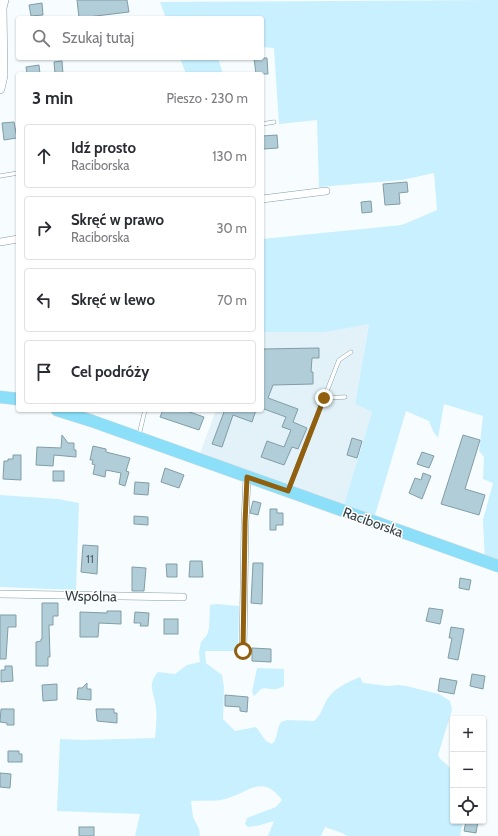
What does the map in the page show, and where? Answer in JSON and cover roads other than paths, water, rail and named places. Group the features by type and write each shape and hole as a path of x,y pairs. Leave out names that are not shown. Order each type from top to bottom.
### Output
{"main road":[{"path":"0,397 16,400"},
{"name":"Raciborska","path":"63,412 498,566"}],"street":[{"path":"0,89 3,76 2,8 4,0"},
{"path":"264,199 326,191"},
{"path":"0,242 16,239"},
{"path":"243,651 247,477"},
{"name":"Wspólna","path":"0,594 183,597"}],"lane":[{"path":"264,124 274,122"},
{"path":"0,176 16,173"},
{"path":"288,491 339,360 352,352"},
{"path":"324,398 345,397"},
{"path":"138,438 144,412"}]}
